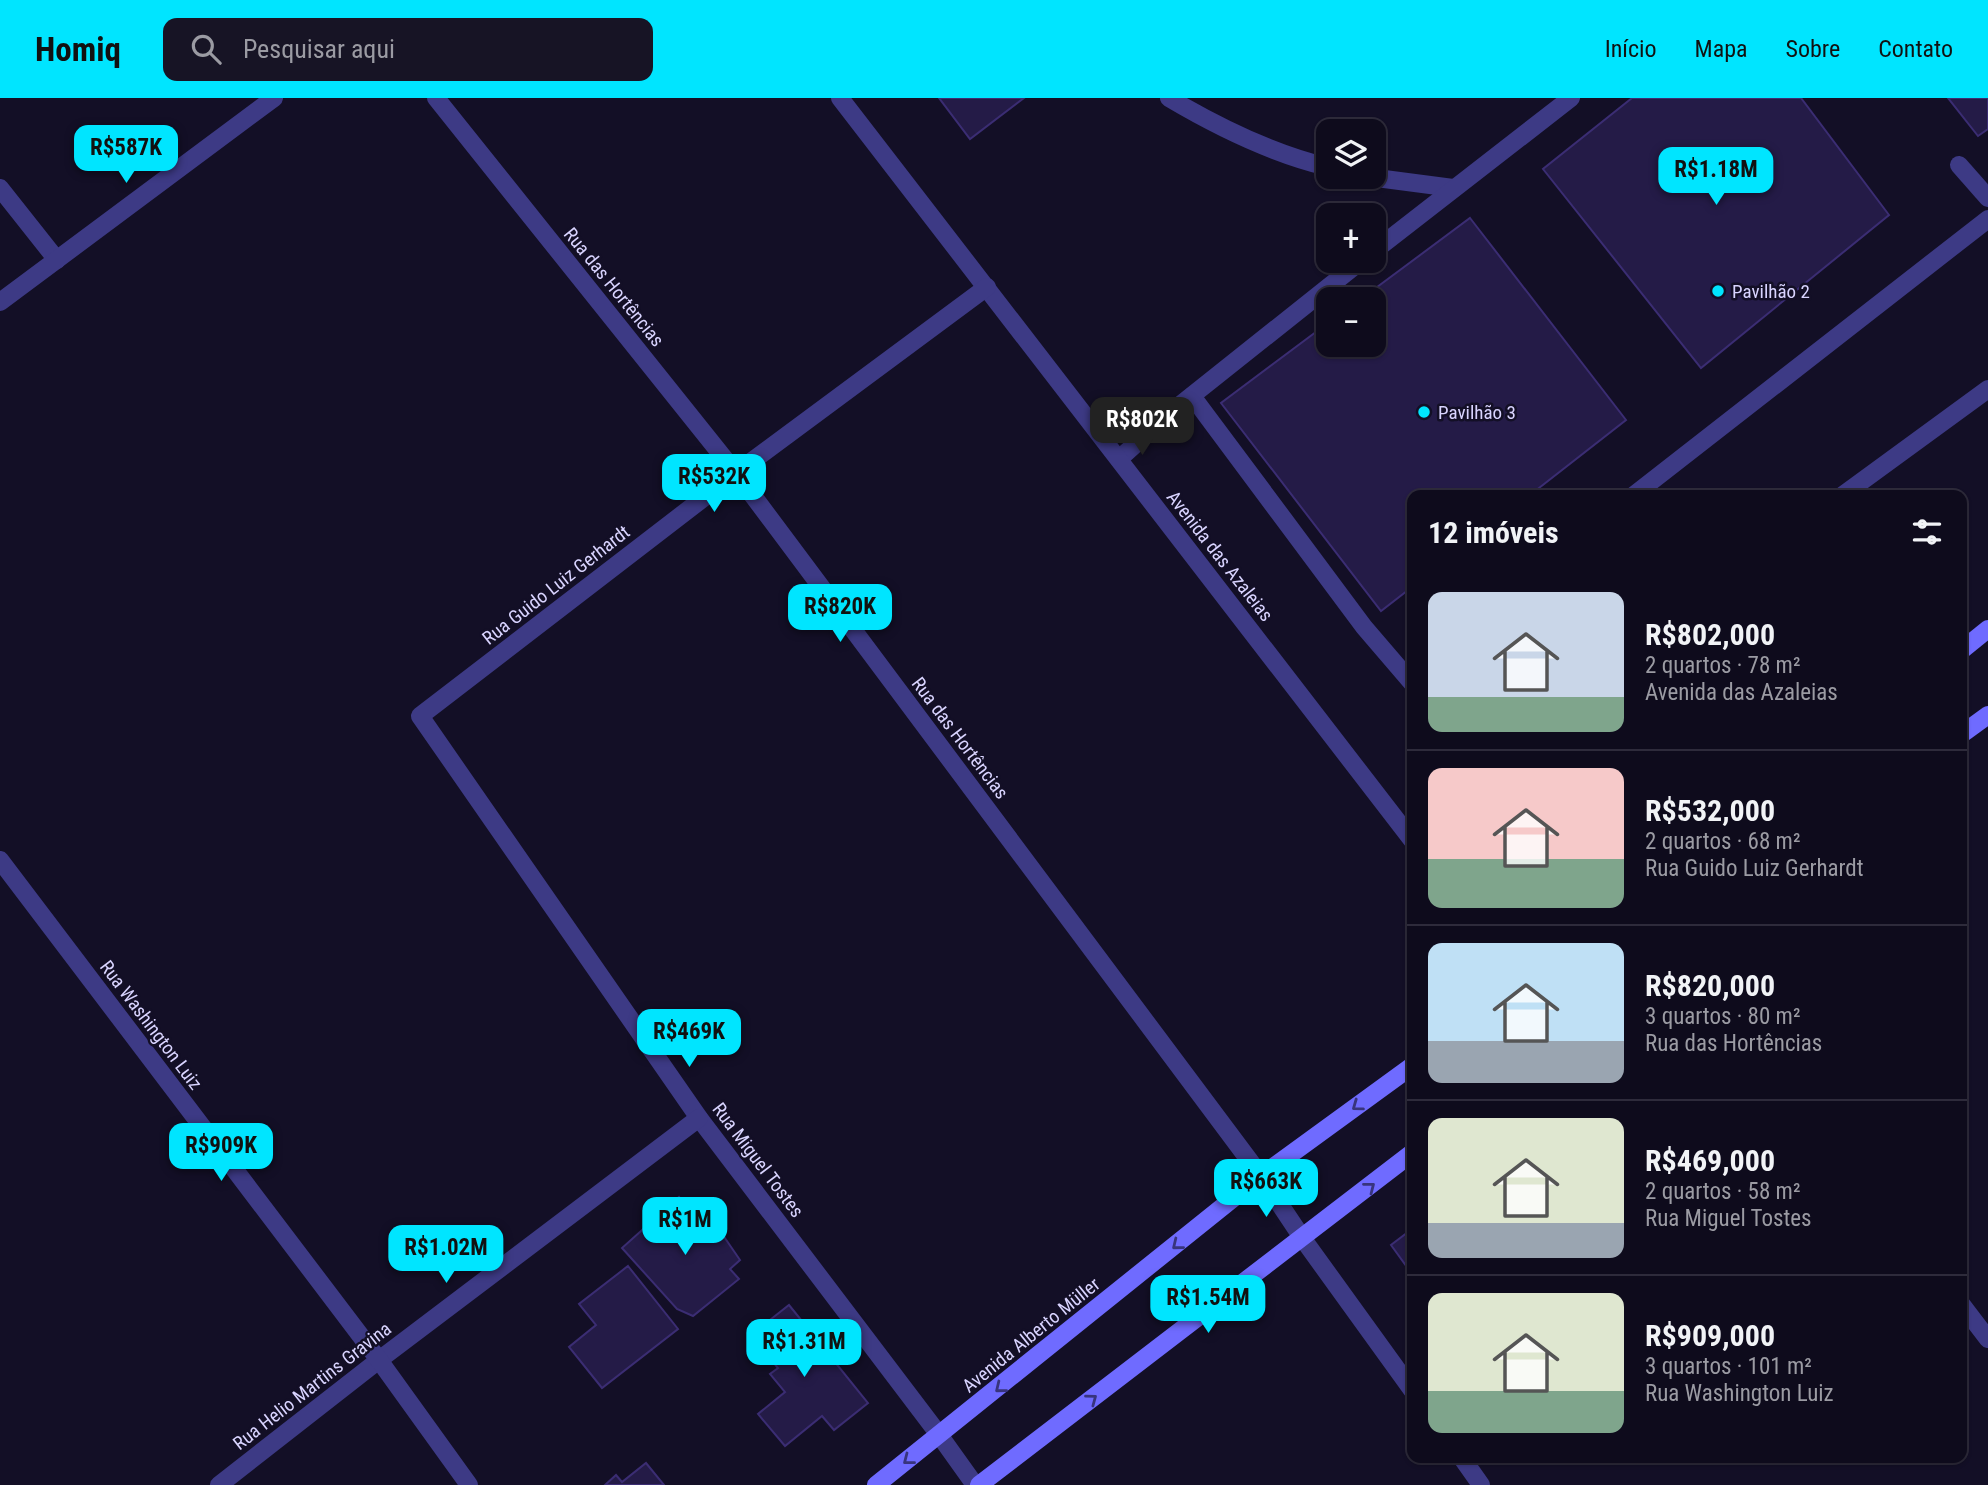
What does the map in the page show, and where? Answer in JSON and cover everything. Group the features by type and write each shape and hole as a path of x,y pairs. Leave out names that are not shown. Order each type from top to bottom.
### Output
{"main road":[{"path":"1967,646 1988,629"},
{"path":"1967,730 1988,715"},
{"name":"Avenida Alberto Müller","path":"876,1485 1261,1177 1407,1070"},
{"path":"977,1485 1303,1239 1407,1157"}],"street":[{"path":"0,302 274,98"},
{"name":"Rua das Hortências","path":"436,98 736,473 1261,1177 1407,1383"},
{"name":"Avenida das Azaleias","path":"840,98 1407,833"},
{"path":"1170,98 1203,118 1316,164"},
{"path":"1386,241 1571,98"},
{"path":"1959,165 1988,198"},
{"path":"1386,179 1452,188"},
{"path":"0,188 57,260"},
{"path":"1640,490 1988,219"},
{"path":"1119,459 1192,396 1347,273"},
{"name":"Rua Guido Luiz Gerhardt","path":"420,716 736,473 987,287"},
{"path":"1850,490 1988,389"},
{"path":"1192,396 1364,627 1407,677"},
{"name":"Rua Miguel Tostes","path":"420,716 699,1118 977,1485"},
{"name":"Rua Washington Luiz","path":"0,860 379,1360 469,1485"},
{"name":"Rua Helio Martins Gravina","path":"219,1485 379,1360 699,1118"},
{"path":"1967,1311 1988,1339"},
{"path":"1466,1463 1481,1485"}],"building":[{"path":"939,98 1024,98 970,139"},
{"name":"Pavilhão 2","path":"1632,98 1801,98 1889,215 1701,368 1543,169"},
{"path":"1948,98 1988,98 1988,129 1978,136"},
{"name":"Pavilhão 3","path":"1470,218 1626,420 1536,490 1407,490 1407,591 1381,611 1221,403 1316,332 1316,357 1386,357 1386,287 1377,287"},
{"path":"679,1197 698,1219 707,1212 740,1260 730,1269 739,1279 693,1316 677,1309 622,1248"},
{"path":"1407,1233 1407,1267 1391,1245"},
{"path":"628,1266 678,1329 602,1388 569,1347 596,1325 579,1304"},
{"path":"789,1305 868,1403 834,1430 822,1416 785,1446 758,1414 785,1392 770,1374 778,1368 751,1335"},
{"path":"646,1463 664,1485 605,1485 616,1475 622,1482"}],"place":[{"name":"Pavilhão 2","path":"1718,291"},
{"name":"Pavilhão 3","path":"1424,412"}]}
